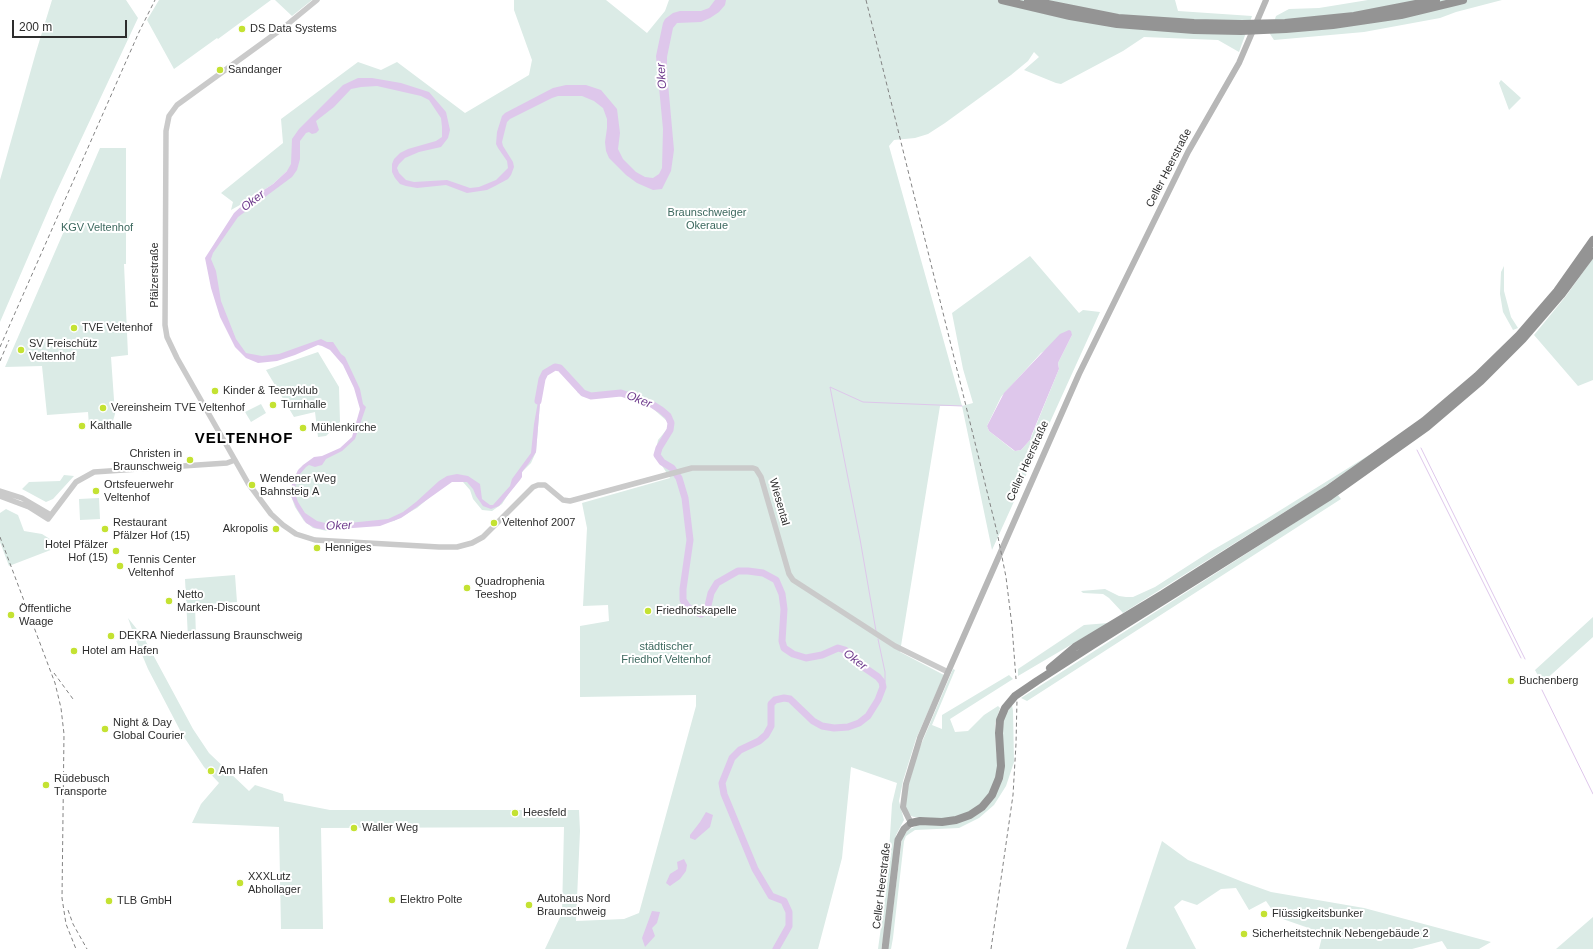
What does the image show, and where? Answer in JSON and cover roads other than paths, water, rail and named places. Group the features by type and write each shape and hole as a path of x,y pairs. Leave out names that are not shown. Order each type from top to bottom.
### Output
{"highway":[{"path":"1002,0 1151,28 1242,28 1333,25 1401,15 1435,3"},
{"path":"1028,0 1070,13"},
{"path":"1376,12 1419,0"},
{"path":"1270,27 1435,3 1460,1"},
{"path":"1037,681 1070,650 1308,503 1424,421 1477,376 1519,335 1557,291 1593,240"},
{"path":"911,823 920,821 942,822 956,820 970,815 985,804 994,791 1000,774 999,729 1003,711 1015,696 1317,504 1426,427 1481,381 1523,339 1561,295 1593,252"}],"main road":[{"name":"Celler Heerstraße","path":"885,949 898,840 904,829 911,823 903,807 906,784 920,738 1079,374 1188,152 1239,63 1266,0"}],"street":[{"name":"Pfälzerstraße","path":"318,0 283,28 177,105 171,112 166,124 166,337 254,493 266,509 283,525 300,536 321,541 457,547 477,540 494,527 533,487 540,484 545,485"},
{"path":"49,517 76,482 94,472 227,463 235,460"},
{"name":"Wiesental","path":"545,485 563,500 570,501 684,470 698,468 748,467 756,469 761,477 789,574 793,580 895,646 948,672"},
{"path":"0,491 22,498 49,517"},
{"path":"0,496 29,507 49,517"}],"water":[{"path":"715,0 726,0 725,5 719,12 710,18 701,22 677,23 673,28 667,57 667,72 674,150 671,171 662,189 653,190 637,183 626,175 609,158 606,151 605,142 607,119 603,108 594,101 582,96 558,96 510,119 507,122 502,142 513,162 514,167 508,179 487,190 467,193 446,185 417,188 400,184 392,172 392,164 394,159 400,153 408,149 436,141 442,137 441,118 429,100 421,96 377,86 361,87 351,89 334,107 316,121 319,130 316,133 306,133 300,141 300,159 297,170 292,177 238,217 213,253 211,259 216,271 221,301 236,339 246,353 262,356 279,354 321,339 327,342 333,342 341,354 345,357 360,389 363,404 366,407 355,439 342,451 326,459 322,465 315,467 309,465 306,467 296,481 295,493 298,502 305,513 317,521 329,524 339,524 388,519 403,512 439,481 447,476 457,474 468,476 480,484 482,499 490,505 493,505 510,486 512,479 531,453 534,424 542,379 536,452 522,472 522,477 520,480 499,506 491,509 483,506 467,482 452,482 401,518 380,526 326,530 315,528 306,523 291,496 292,483 298,470 303,465 314,457 322,456 340,448 352,437 360,409 354,388 343,365 330,350 322,346 318,345 277,361 258,363 246,358 235,347 220,317 211,288 205,258 234,213 247,201 273,184 287,171 291,164 292,139 299,129 343,85 358,78 372,78 401,83 429,92 446,112 450,130 448,138 441,147 419,152 405,158 397,168 399,173 406,180 414,182 447,180 470,188 479,187 496,180 508,168 507,161 496,144 497,132 502,116 505,113 553,88 566,85 586,85 601,90 617,109 620,133 618,149 623,159 636,172 645,177 653,178 659,174 662,168 663,129 656,56 663,23 665,19 673,13 680,11 701,11 709,8"},
{"path":"1069,330 1071,331 1072,335 1058,363 1059,369 1030,440 1021,450 1015,451 989,431 987,426 1004,393 1060,334"},
{"path":"706,812 713,815 710,827 695,840 690,838 690,835"},
{"path":"684,859 687,865 686,871 680,879 670,886 666,883 670,874 678,869 677,862"},
{"path":"652,911 660,912 657,923 652,928 655,936 645,947 642,938"}],"waterway":[{"name":"Oker","path":"538,401 542,379 545,373 555,367 560,368 583,393 591,396 621,393 650,403 661,410 668,416 671,423 670,430 659,448 657,455 662,462 672,468 679,478 685,498 690,540 683,589 683,600 687,606 692,611 701,614 707,610 711,593 717,583 738,571 763,573 776,580 782,594 784,609 782,641 784,648 793,654 806,658 822,655 838,648 845,650 882,682 883,687 878,700 868,716 859,723 848,727 834,728 822,726 813,721 790,699 784,698 775,700 771,704 771,726 766,735 759,741 740,750 732,758 722,783 724,794 755,869 771,896 784,901 789,912 789,926 776,949"},
{"path":"876,631 860,539 830,387 863,402 962,406"},
{"path":"1421,448 1525,659"},
{"path":"1417,450 1521,658"},
{"path":"878,639 885,672 883,687"},
{"path":"1542,690 1593,794"}],"railway":[{"path":"0,347 139,32 155,0"},
{"path":"866,0 997,532 1006,577 1016,679"},
{"path":"0,361 9,340"},
{"path":"0,537 55,683 61,708 64,734 62,898 66,924 76,949"},
{"path":"54,673 73,699"},
{"path":"991,949 1013,795 1017,700"},
{"path":"68,910 73,924 87,949"}],"place":[{"name":"DS Data Systems","path":"242,29"},
{"name":"Sandanger","path":"220,70"},
{"name":"TVE Veltenhof","path":"74,328"},
{"name":"SV Freischütz Veltenhof","path":"21,350"},
{"name":"Kinder & Teenyklub","path":"215,391"},
{"name":"Turnhalle","path":"273,405"},
{"name":"Vereinsheim TVE Veltenhof","path":"103,408"},
{"name":"Kalthalle","path":"82,426"},
{"name":"Mühlenkirche","path":"303,428"},
{"name":"Christen in Braunschweig","path":"190,460"},
{"name":"Wendener Weg Bahnsteig A","path":"252,485"},
{"name":"Ortsfeuerwehr Veltenhof","path":"96,491"},
{"name":"Veltenhof 2007","path":"494,523"},
{"name":"Restaurant Pfälzer Hof (15)","path":"105,529"},
{"name":"Akropolis","path":"276,529"},
{"name":"Henniges","path":"317,548"},
{"name":"Hotel Pfälzer Hof (15)","path":"116,551"},
{"name":"Tennis Center Veltenhof","path":"120,566"},
{"name":"Quadrophenia Teeshop","path":"467,588"},
{"name":"Netto Marken-Discount","path":"169,601"},
{"name":"Friedhofskapelle","path":"648,611"},
{"name":"Öffentliche Waage","path":"11,615"},
{"name":"DEKRA Niederlassung Braunschweig","path":"111,636"},
{"name":"Hotel am Hafen","path":"74,651"},
{"name":"Buchenberg","path":"1511,681"},
{"name":"Night & Day Global Courier","path":"105,729"},
{"name":"Am Hafen","path":"211,771"},
{"name":"Rüdebusch Transporte","path":"46,785"},
{"name":"Heesfeld","path":"515,813"},
{"name":"Waller Weg","path":"354,828"},
{"name":"XXXLutz Abhollager","path":"240,883"},
{"name":"Elektro Polte","path":"392,900"},
{"name":"TLB GmbH","path":"109,901"},
{"name":"Autohaus Nord Braunschweig","path":"529,905"},
{"name":"Flüssigkeitsbunker","path":"1264,914"},
{"name":"Sicherheitstechnik Nebengebäude 2","path":"1244,934"}],"district":[{"name":"VELTENHOF","path":"244,439"}],"park label":[{"name":"Braunschweiger Okeraue","path":"707,219"},
{"name":"KGV Veltenhof","path":"97,228"},
{"name":"städtischer Friedhof Veltenhof","path":"666,653"}]}
